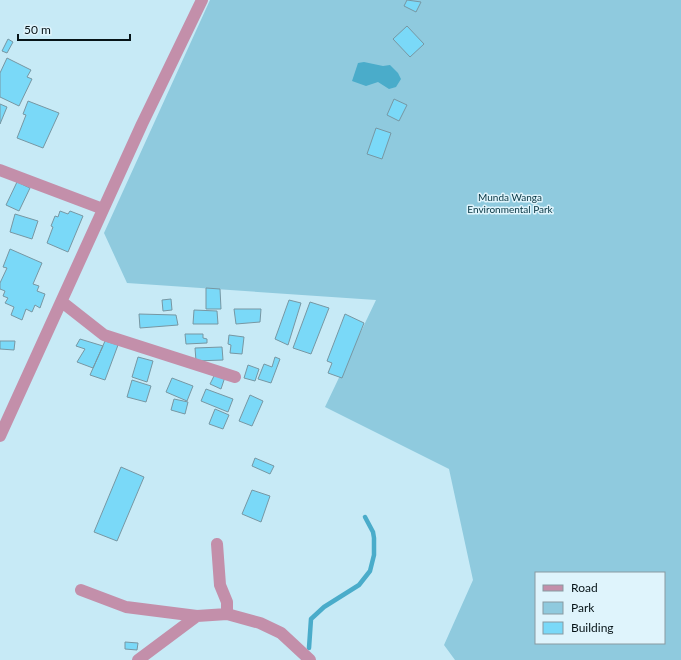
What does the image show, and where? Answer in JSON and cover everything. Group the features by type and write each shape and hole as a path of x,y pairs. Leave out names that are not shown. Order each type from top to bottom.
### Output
{"street":[{"path":"0,436 62,302 103,208 202,0"},
{"path":"0,170 103,208"},
{"path":"62,302 104,335 235,377"},
{"path":"217,544 220,585 226,602 227,614"},
{"path":"82,590 126,607 197,616 227,614 260,623 280,633 310,660"},
{"path":"138,660 197,616"}],"green space":[{"name":"Munda Wanga Environmental Park","path":"210,0 681,0 681,660 455,660 444,645 473,580 449,469 325,407 376,300 127,283 104,233"}],"shaded area":[{"path":"364,62 383,66 390,65 398,73 401,79 396,87 389,89 378,82 366,86 352,81 358,63"}],"building":[{"path":"407,0 421,2 416,12 404,6"},
{"path":"407,26 424,44 410,57 393,39"},
{"path":"8,39 13,42 7,53 2,51"},
{"path":"7,58 31,70 27,77 32,79 19,106 0,97 0,73"},
{"path":"394,99 407,105 399,121 387,115"},
{"path":"28,101 59,113 43,148 17,138 26,115 23,114"},
{"path":"0,104 7,107 0,124"},
{"path":"376,128 391,133 382,159 367,154"},
{"path":"17,182 30,188 19,211 6,205"},
{"path":"60,211 68,214 70,211 83,216 68,252 47,243 53,227 51,226 55,216 58,217"},
{"path":"15,214 38,221 32,239 10,232"},
{"path":"10,249 42,263 33,284 39,286 37,291 45,294 40,308 35,305 32,312 26,309 22,320 11,315 14,307 5,303 8,298 3,296 5,291 0,289 0,283 7,268 3,267"},
{"path":"206,288 220,289 221,309 206,309"},
{"path":"171,299 172,310 163,311 162,300"},
{"path":"289,300 301,303 288,345 275,339"},
{"path":"310,302 329,308 311,354 293,348"},
{"path":"234,309 261,309 260,322 236,324"},
{"path":"194,310 217,311 218,324 193,324"},
{"path":"139,314 176,315 178,325 140,328"},
{"path":"345,314 364,323 342,378 328,373 332,363 327,361"},
{"path":"185,334 203,334 203,338 207,339 207,343 186,344"},
{"path":"229,335 244,337 242,354 230,353 231,345 228,344"},
{"path":"80,339 103,346 93,368 77,362 85,349 76,346"},
{"path":"0,341 15,341 14,350 0,349"},
{"path":"105,341 118,345 105,380 90,375"},
{"path":"222,347 223,360 196,361 195,348"},
{"path":"138,357 153,361 147,382 132,377"},
{"path":"275,357 280,359 271,383 258,379 264,364 272,367"},
{"path":"248,365 259,369 255,381 244,378"},
{"path":"215,374 225,377 221,389 210,384"},
{"path":"172,378 193,386 187,401 166,392"},
{"path":"132,380 151,386 146,402 127,397"},
{"path":"206,389 233,399 228,412 201,401"},
{"path":"250,395 263,401 252,426 239,421"},
{"path":"174,399 188,402 185,414 171,410"},
{"path":"215,409 229,415 223,429 209,424"},
{"path":"255,458 274,466 270,474 252,466"},
{"path":"121,467 144,477 117,541 94,532"},
{"path":"252,490 270,496 261,522 242,514"},
{"path":"125,642 138,643 137,650 125,649"}],"waterway":[{"path":"309,648 311,619 324,607 359,585 370,571 374,555 374,538 373,532 365,517"}]}
